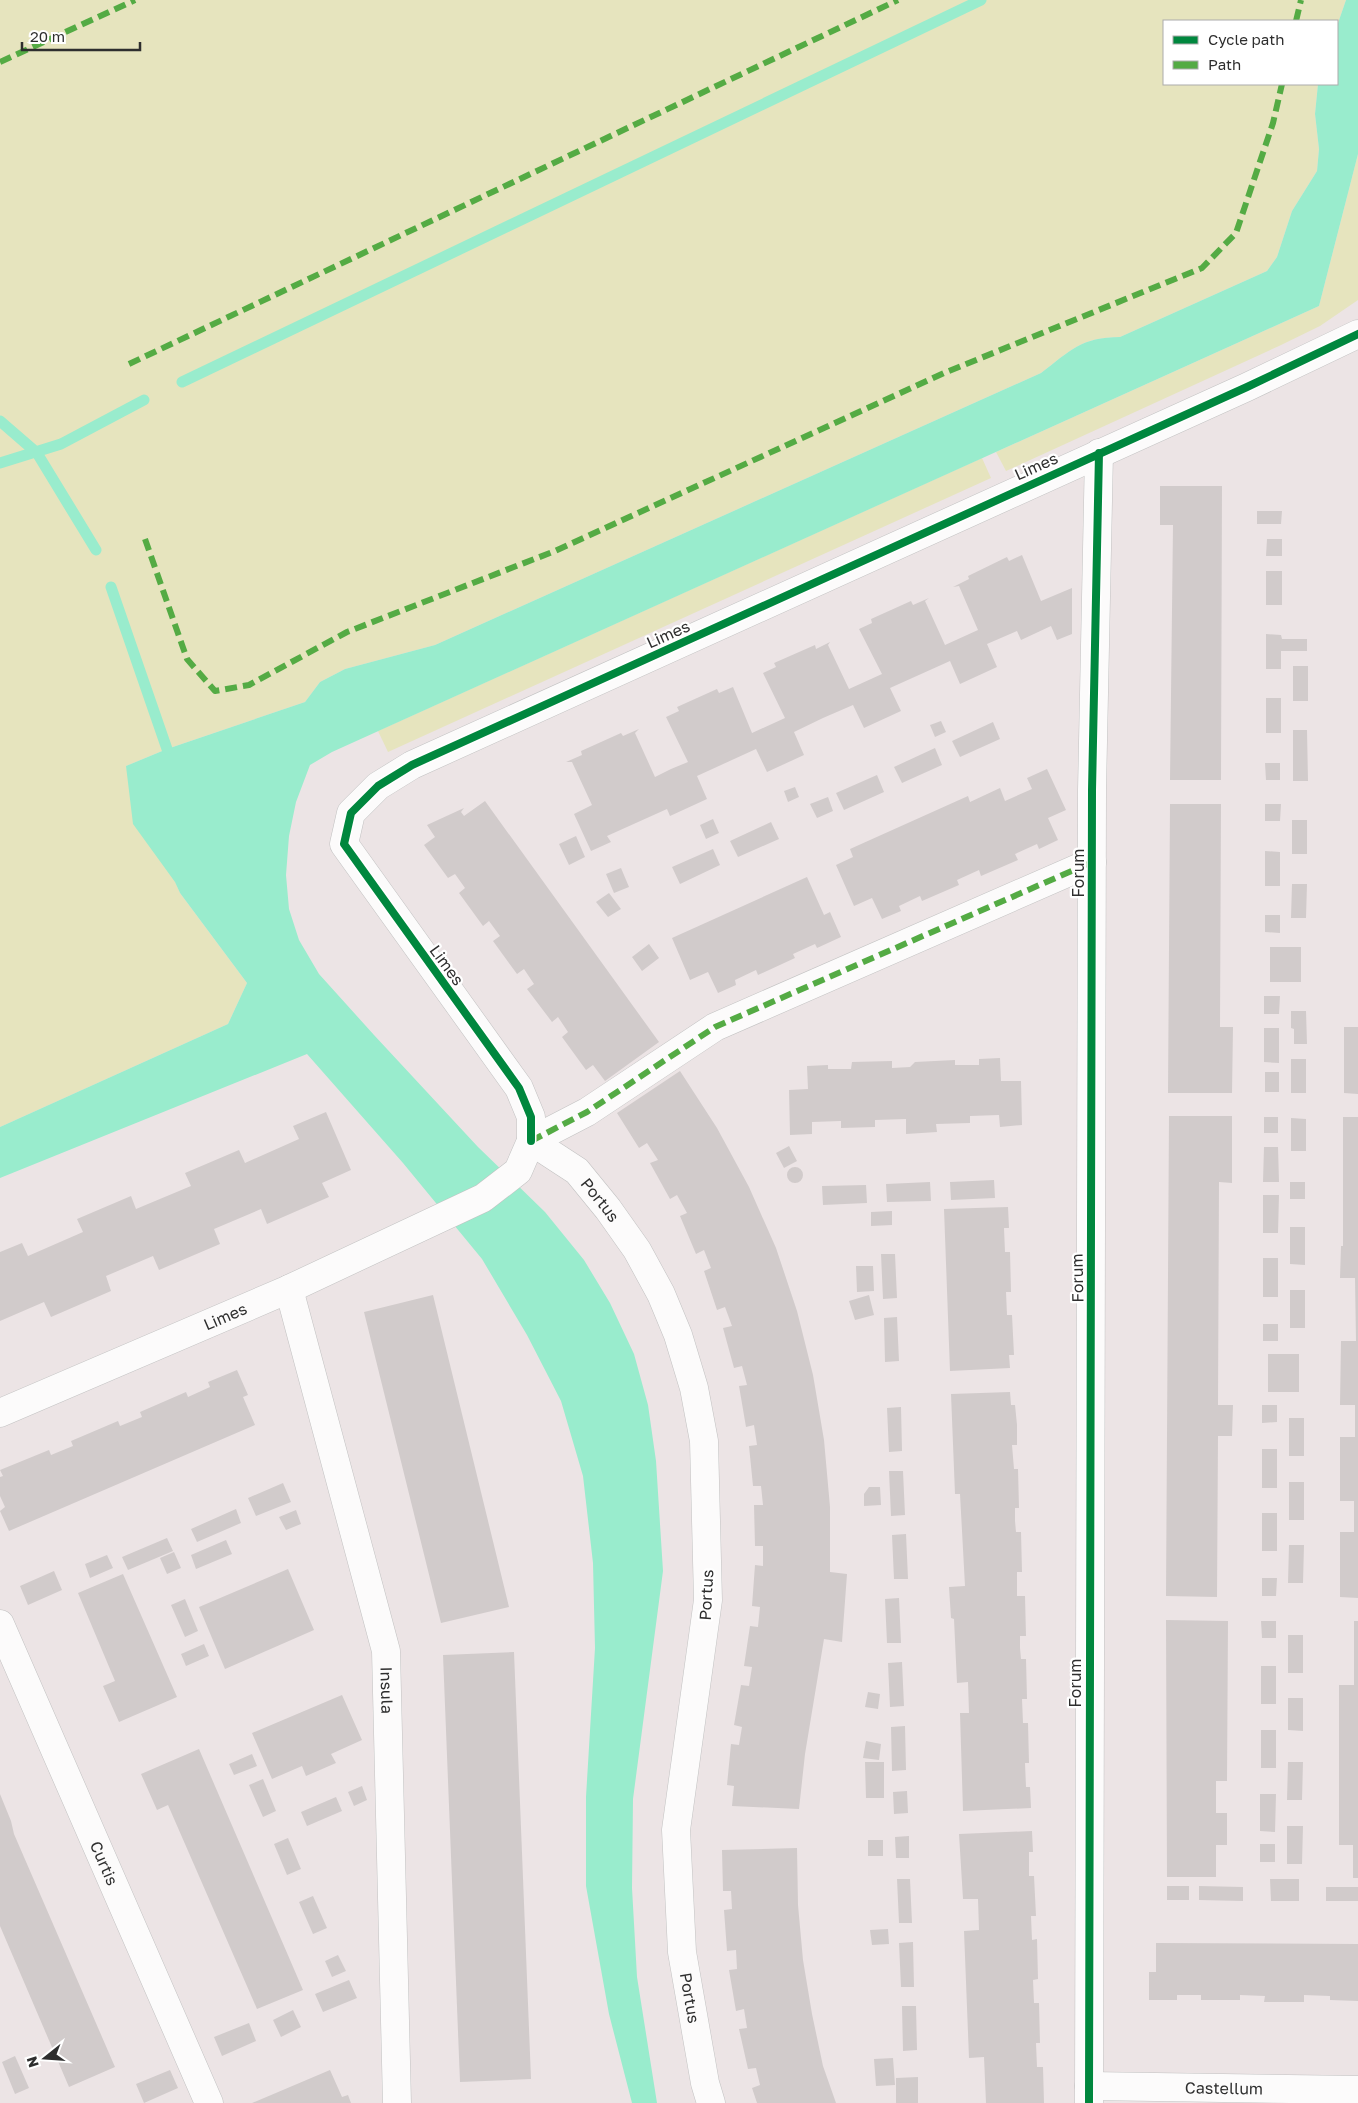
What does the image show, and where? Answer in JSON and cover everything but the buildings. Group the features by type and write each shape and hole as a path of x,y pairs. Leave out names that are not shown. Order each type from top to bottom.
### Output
{"street":[{"name":"Limes","path":"0,1413 289,1289 483,1198 518,1172 531,1141 530,1117 519,1088 344,844 351,813 378,786 412,765 1247,387 1358,334"},
{"name":"Forum","path":"1089,2095 1088,1818 1092,1370 1092,862 1099,453"},
{"path":"531,1141 587,1112 715,1027 1092,862"},
{"name":"Portus","path":"531,1141 577,1171 608,1209 637,1250 661,1294 678,1335 694,1388 704,1440 708,1600 676,1830 682,1952 705,2083 711,2103"},
{"name":"Insula","path":"289,1289 386,1651 397,2103"},
{"name":"Curtis","path":"0,1624 209,2103"},
{"name":"Castellum","path":"1089,2095 1358,2090"}],"shaded area":[{"path":"0,0 1346,0 1338,23 1338,20 1163,20 1163,85 1318,85 1315,114 1319,149 1317,171 1292,211 1277,257 1267,271 1120,337 1095,340 1077,347 1041,373 435,645 345,669 320,682 305,702 167,749 126,766 180,893 247,983 228,1024 0,1127"},
{"path":"1346,0 1358,0 1358,154 1319,306 332,752 310,765 296,802 289,836 286,875 289,909 299,940 319,974 478,1147 545,1212 584,1260 610,1303 634,1354 648,1405 656,1461 663,1571 633,1799 632,1888 637,1977 657,2103 632,2103 609,2014 586,1886 586,1797 595,1648 593,1563 583,1476 561,1401 527,1335 482,1259 403,1163 307,1054 0,1178 0,1127 228,1024 247,983 180,893 175,882 133,824 126,766 167,749 305,702 320,682 345,669 435,645 1041,373 1077,347 1095,340 1120,337 1267,271 1277,257 1292,211 1317,171 1319,149 1315,114 1318,85 1338,85 1338,23"},
{"path":"1358,154 1358,300 1320,326 1279,346 1006,471 996,452 1319,306"},
{"path":"982,458 991,478 388,752 378,731"}],"waterway":[{"path":"182,382 981,0"},
{"path":"0,463 61,444 144,400"},
{"path":"0,421 37,453 96,550"},
{"path":"111,587 167,749"}],"marked path":[{"path":"0,62 135,0"},
{"path":"129,364 898,0"},
{"path":"1296,20 1301,0"},
{"path":"145,539 187,659 215,691 249,685 347,632 555,551 944,373 1202,268 1236,233 1273,123 1282,85"},
{"path":"531,1141 587,1112 715,1027 1092,862"}],"cycle path":[{"path":"531,1141 531,1117 519,1088 344,844 351,813 378,786 412,765 1247,387 1358,334"},
{"path":"1089,2103 1092,790 1099,453"}]}
